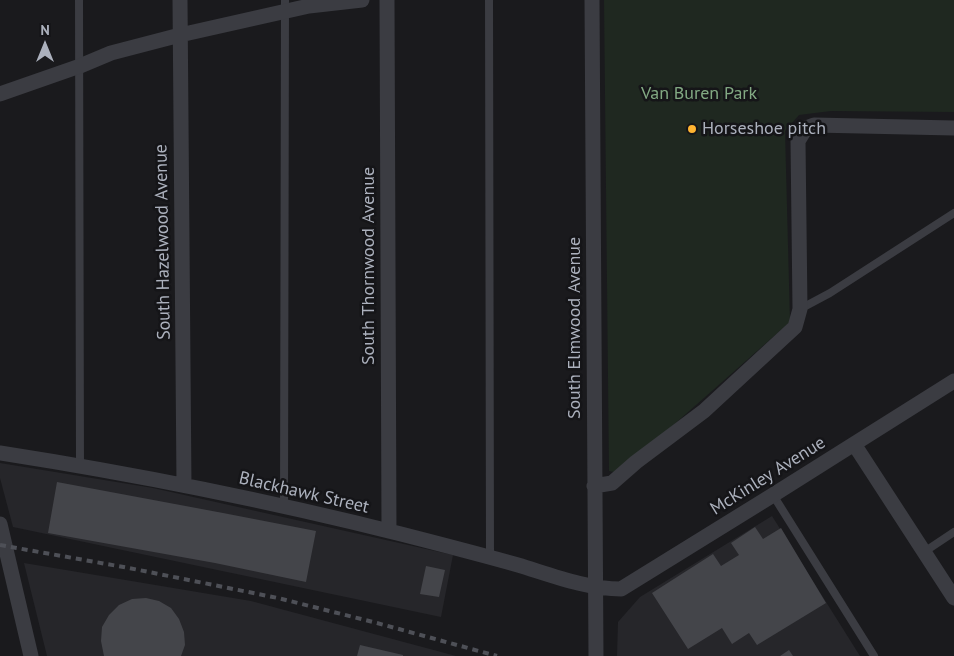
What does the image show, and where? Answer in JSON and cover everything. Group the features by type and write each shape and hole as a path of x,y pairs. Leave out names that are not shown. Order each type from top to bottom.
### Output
{"street":[{"name":"South Hazelwood Avenue","path":"180,0 184,485"},
{"path":"0,94 111,53 285,5 309,6 362,0"},
{"name":"South Thornwood Avenue","path":"387,0 389,531"},
{"name":"South Elmwood Avenue","path":"592,0 596,656"},
{"path":"594,486 612,483 636,462 704,411 795,327 800,309 798,140 806,128 814,125 954,128"},
{"name":"McKinley Avenue","path":"596,586 609,589 621,588 954,381"},
{"path":"854,444 954,598"},
{"name":"Blackhawk Street","path":"0,453 80,465 284,507 389,531 596,586"},
{"path":"0,524 31,656"}],"lane":[{"path":"79,0 80,465"},
{"path":"489,0 490,557"},
{"path":"284,507 285,5"},
{"path":"800,309 830,293 954,213"},
{"path":"773,495 874,656"},
{"path":"924,552 954,532"}],"shaded area":[{"path":"0,463 153,488 453,555 441,617 13,527 0,478"},
{"path":"772,516 860,656 617,656 618,622 640,597"},
{"path":"24,563 251,601 456,656 47,656"}],"green space":[{"name":"Van Buren Park","path":"604,0 954,0 954,112 831,111 799,115 785,131 790,322 619,473 609,471"}],"building":[{"path":"57,482 316,531 306,582 215,563 48,533"},
{"path":"755,527 763,539 781,528 826,603 757,645 749,633 732,644 722,628 688,649 652,593 713,554 721,566 739,555 731,543"},
{"path":"426,566 445,570 439,597 420,594"},
{"path":"146,598 159,601 171,608 179,619 184,632 185,645 181,656 104,656 101,641 102,627 109,615 119,605 132,599"},
{"path":"360,645 403,655 403,656 357,656"},
{"path":"789,650 793,656 780,656"}],"railway":[{"path":"0,545 129,568 278,598 497,656"}],"place":[{"name":"Horseshoe pitch","path":"692,129"}]}
